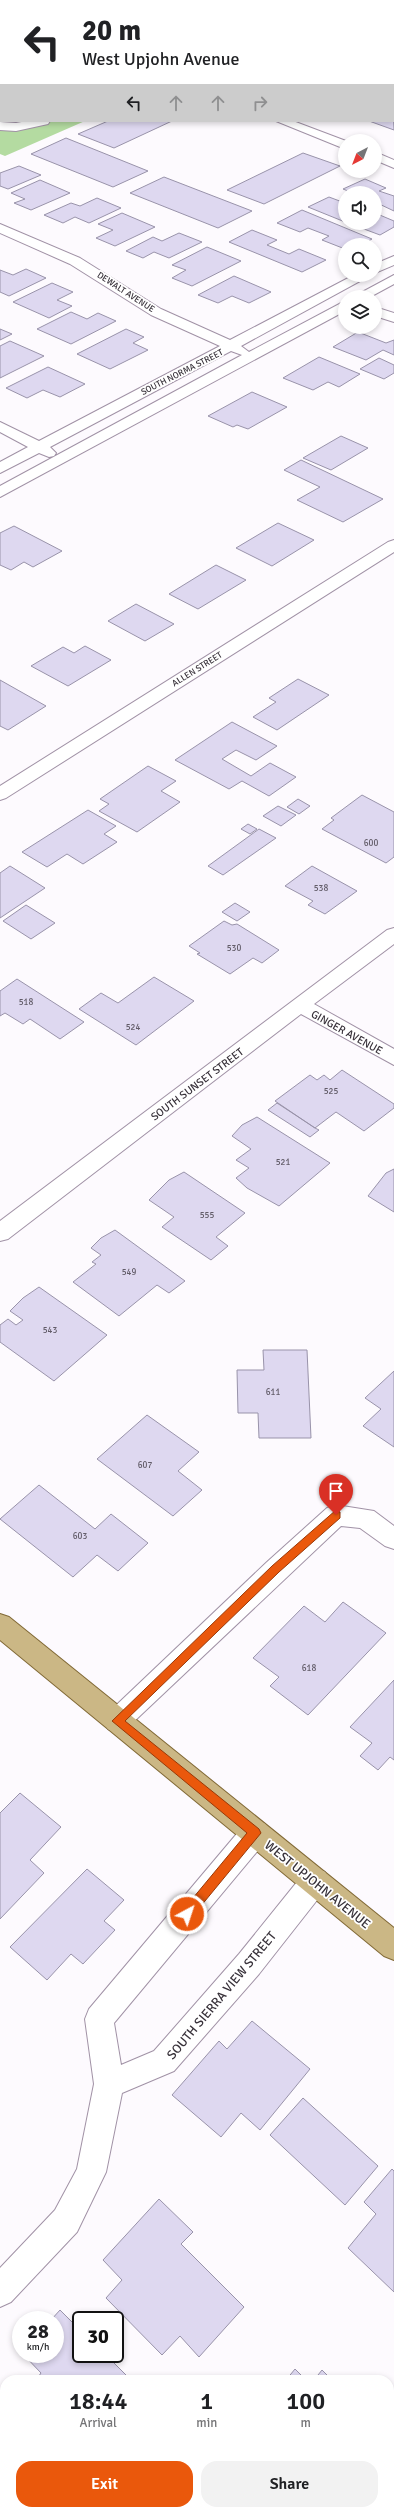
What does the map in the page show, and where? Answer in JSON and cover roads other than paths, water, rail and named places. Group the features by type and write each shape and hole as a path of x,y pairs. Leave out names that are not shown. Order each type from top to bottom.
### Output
{"main road":[{"name":"WEST UPJOHN AVENUE","path":"0,1625 394,1946"}],"street":[{"path":"0,126 16,127 39,122"},
{"path":"285,122 338,142"},
{"path":"382,159 394,164"},
{"name":"DEWALT AVENUE","path":"0,228 75,261 95,272 156,312 252,356"},
{"path":"382,266 394,260"},
{"path":"373,290 394,279"},
{"name":"SOUTH NORMA STREET","path":"0,468 233,346 350,282"},
{"path":"328,293 338,297"},
{"name":"SOUTH NORMA STREET","path":"0,492 338,309"},
{"path":"382,314 394,318"},
{"path":"0,426 40,446 60,460"},
{"name":"ALLEN STREET","path":"0,794 394,545"},
{"name":"SOUTH SUNSET STREET","path":"0,1233 394,934"},
{"name":"GINGER AVENUE","path":"300,1005 394,1058"},
{"path":"117,1721 276,1569 336,1515 364,1518 394,1539"},
{"path":"0,2291 66,2221 91,2172 109,2084 99,2019 255,1833"},
{"name":"SOUTH SIERRA VIEW STREET","path":"109,2084 164,2062 249,1964 315,1881"}]}
